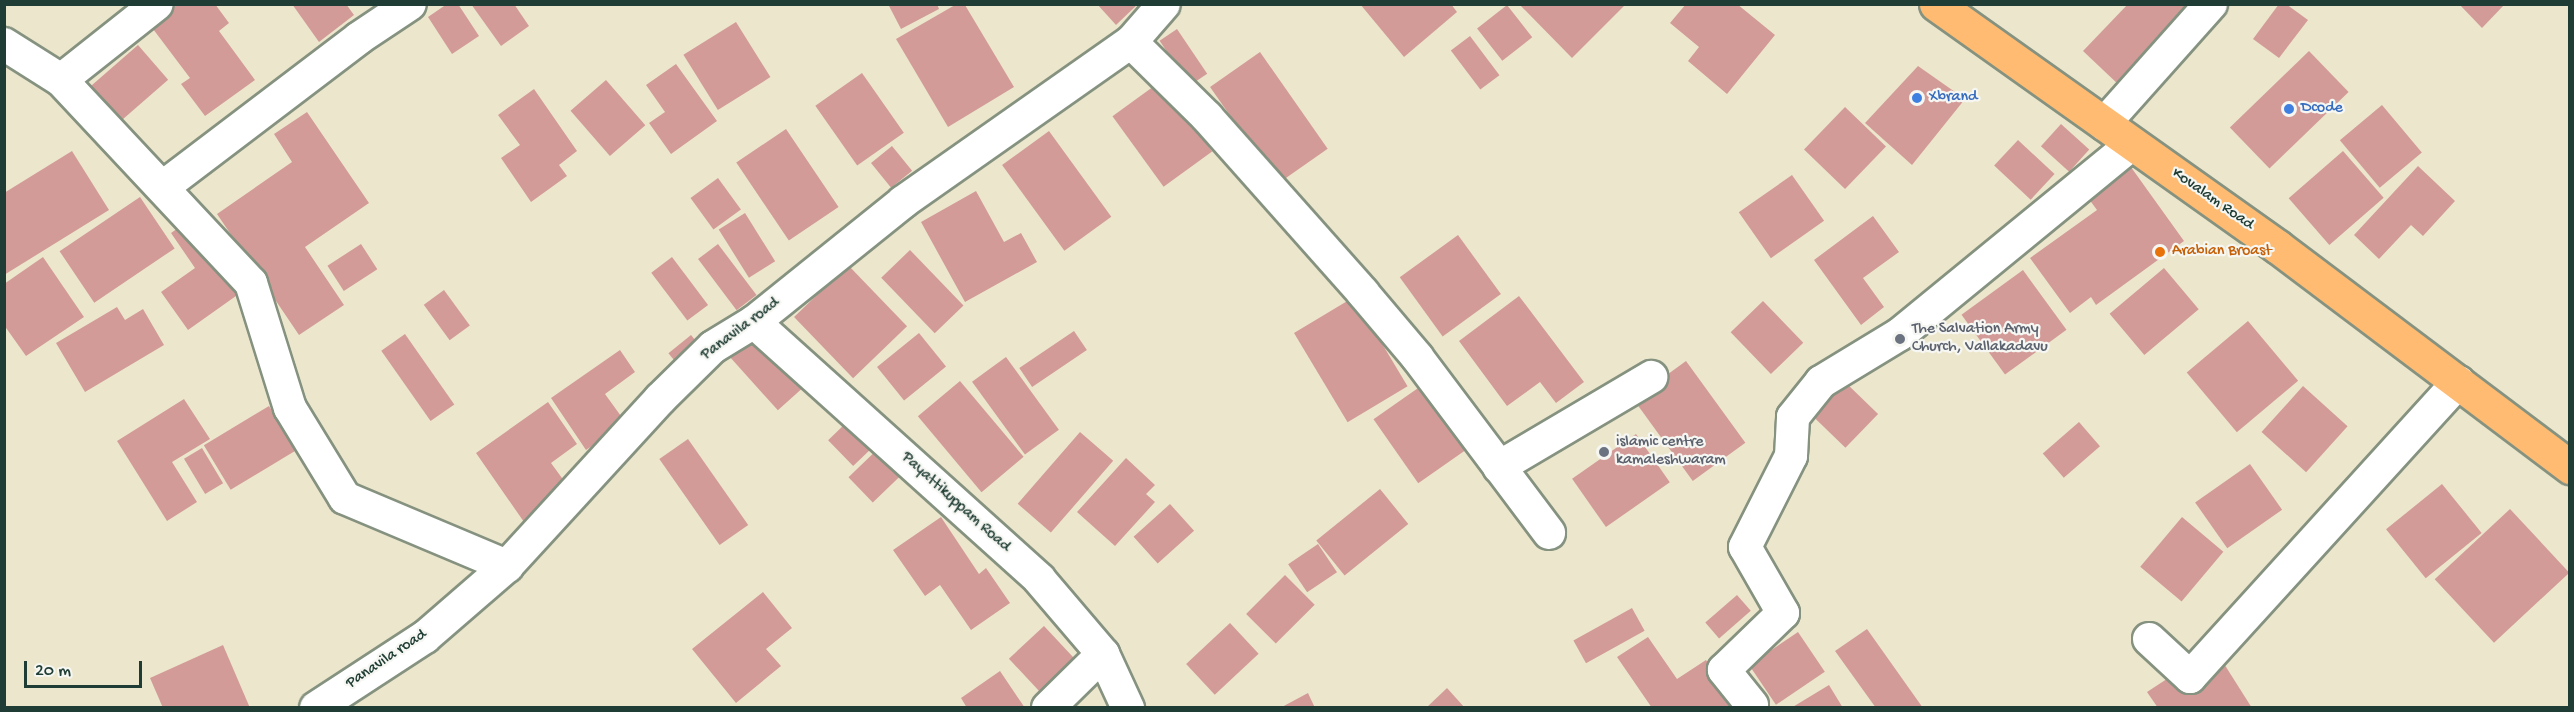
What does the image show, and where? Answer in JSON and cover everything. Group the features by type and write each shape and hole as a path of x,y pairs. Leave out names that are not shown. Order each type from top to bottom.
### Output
{"main road":[{"name":"Kovalam Road","path":"1936,4 2132,144 2570,466"}],"street":[{"path":"61,80 157,4"},
{"path":"163,187 359,38 410,4"},
{"name":"Panavila road","path":"316,708 425,637 507,566 660,399 713,347 754,322 903,202 1131,42 1164,4"},
{"path":"2104,124 2211,4"},
{"path":"1131,42 1207,117 1363,293 1417,357 1550,533"},
{"path":"4,44 61,80 251,283 290,408 345,498 507,566"},
{"path":"1752,705 1724,670 1783,613 1745,547 1791,456 1792,417 1821,382 1900,334 2132,144"},
{"name":"Payattikuppam Road","path":"754,322 1039,579 1103,654 1128,708"},
{"path":"1499,467 1651,376"},
{"path":"2149,639 2190,678 2458,382"},
{"path":"1048,708 1103,654"}],"building":[{"path":"178,4 215,4 229,23 219,31 255,80 205,116 181,84 190,78 150,25"},
{"path":"292,4 346,4 354,15 319,42"},
{"path":"447,4 458,4 479,36 452,54 428,17"},
{"path":"471,4 514,4 529,26 501,46"},
{"path":"888,4 937,4 939,9 901,29"},
{"path":"1097,4 1138,4 1116,25"},
{"path":"1360,4 1451,4 1457,12 1404,57"},
{"path":"1519,4 1626,4 1572,58"},
{"path":"1686,4 1737,4 1775,35 1727,94 1688,61 1699,47 1670,23"},
{"path":"2128,4 2198,4 2120,86 2083,51"},
{"path":"2279,4 2286,4 2308,20 2279,58 2253,39"},
{"path":"2459,4 2505,4 2482,28"},
{"path":"955,5 965,5 1014,87 948,127 896,39"},
{"path":"1507,5 1532,37 1502,61 1477,28"},
{"path":"736,22 770,77 718,110 683,55"},
{"path":"1177,29 1207,74 1190,86 1160,41"},
{"path":"1470,36 1499,75 1480,90 1451,50"},
{"path":"138,45 168,80 121,120 91,86"},
{"name":"Dcode","path":"2309,51 2349,92 2269,168 2230,127"},
{"path":"1260,52 1328,149 1278,184 1210,87"},
{"path":"676,64 717,121 671,154 649,123 665,112 646,85"},
{"path":"1918,66 1965,99 1912,165 1865,123"},
{"path":"862,73 904,133 857,165 815,106"},
{"path":"606,80 645,125 610,156 571,111"},
{"path":"1161,81 1212,151 1164,187 1112,116"},
{"path":"534,89 577,151 559,165 567,176 531,202 501,158 520,145 498,115"},
{"path":"2382,105 2422,152 2380,188 2340,140"},
{"path":"1845,107 1886,147 1845,189 1804,149"},
{"path":"307,112 369,203 305,247 344,305 299,335 217,214 292,162 274,134"},
{"path":"2061,124 2089,149 2069,172 2041,146"},
{"path":"786,129 839,207 789,240 736,163"},
{"path":"1049,131 1111,217 1064,251 1002,165"},
{"path":"2018,140 2055,174 2031,200 1994,166"},
{"path":"892,146 912,171 891,188 871,163"},
{"path":"72,151 109,210 4,275 4,193"},
{"path":"2343,151 2384,198 2329,245 2289,198"},
{"path":"2123,156 2184,241 2096,305 2091,297 2070,313 2030,258 2097,210 2080,187"},
{"path":"2418,166 2455,201 2423,236 2411,225 2379,259 2354,235"},
{"path":"1792,175 1824,221 1771,258 1739,212"},
{"path":"718,178 741,210 713,230 690,198"},
{"path":"976,191 1004,242 1021,233 1037,262 965,302 921,222"},
{"path":"140,197 175,248 94,303 60,251"},
{"path":"745,213 775,261 749,278 719,229"},
{"path":"1873,216 1899,252 1863,278 1884,307 1861,325 1814,260"},
{"path":"191,219 243,291 188,330 161,292 195,268 171,233"},
{"path":"1458,235 1501,294 1443,336 1400,277"},
{"path":"361,244 377,269 344,291 327,266"},
{"path":"718,244 757,295 737,310 698,259"},
{"path":"910,250 963,305 935,333 881,278"},
{"path":"43,257 84,317 26,356 4,325 4,284"},
{"path":"672,257 708,305 687,321 651,273"},
{"path":"848,265 907,326 853,378 794,317"},
{"path":"2164,268 2199,309 2144,355 2110,314"},
{"path":"2023,270 2066,330 2005,375 1962,315"},
{"path":"444,290 470,326 450,340 424,305"},
{"path":"1519,296 1584,382 1556,403 1540,382 1507,406 1459,341"},
{"path":"1354,297 1408,386 1348,422 1294,333"},
{"path":"1763,301 1803,343 1771,374 1731,332"},
{"path":"117,307 125,320 143,309 164,345 85,392 56,343"},
{"path":"2248,321 2298,381 2237,432 2187,372"},
{"path":"758,330 807,384 778,410 729,356"},
{"path":"1074,331 1087,350 1032,387 1019,368"},
{"path":"919,333 946,366 904,400 877,367"},
{"path":"405,334 454,404 431,421 381,351"},
{"path":"691,335 703,350 680,368 668,353"},
{"path":"620,350 635,372 605,394 626,423 586,450 551,398"},
{"path":"1006,357 1059,430 1025,454 972,382"},
{"path":"1686,361 1745,443 1693,481 1633,399"},
{"path":"960,381 1024,457 982,492 918,416"},
{"path":"1845,382 1878,414 1845,448 1812,416"},
{"path":"1421,386 1466,450 1418,483 1373,419"},
{"path":"2303,386 2348,426 2306,472 2262,432"},
{"path":"184,399 210,439 172,462 197,502 167,521 117,441"},
{"path":"548,402 577,444 551,463 570,489 524,522 476,453"},
{"path":"269,406 296,451 231,490 204,445"},
{"path":"849,420 874,446 853,466 828,440"},
{"path":"2079,422 2100,446 2064,478 2043,453"},
{"path":"1080,432 1113,461 1051,533 1018,504"},
{"path":"1636,434 1670,482 1606,527 1572,479"},
{"path":"688,439 748,525 720,545 659,459"},
{"path":"883,444 907,469 873,503 848,477"},
{"path":"202,448 223,483 205,494 184,459"},
{"path":"1126,458 1155,485 1146,494 1155,502 1115,546 1077,512"},
{"path":"2250,464 2282,510 2227,548 2195,502"},
{"path":"2442,484 2482,533 2426,578 2386,529"},
{"path":"1380,489 1408,524 1345,576 1316,541"},
{"path":"1170,504 1194,531 1158,564 1134,537"},
{"path":"2510,509 2569,573 2494,643 2435,579"},
{"path":"941,517 979,574 986,568 1010,603 971,630 940,585 925,596 893,550"},
{"path":"2182,517 2223,552 2182,602 2140,567"},
{"path":"1318,544 1337,572 1307,592 1288,564"},
{"path":"1285,575 1315,605 1276,644 1246,614"},
{"path":"763,592 792,628 766,649 781,666 736,703 692,649"},
{"path":"1737,595 1751,611 1719,638 1705,623"},
{"path":"1632,608 1645,631 1586,663 1573,640"},
{"path":"1230,623 1259,654 1215,695 1186,664"},
{"path":"1044,626 1076,660 1041,693 1009,659"},
{"path":"1867,629 1923,708 1876,708 1835,651"},
{"path":"1798,632 1825,672 1776,705 1749,665"},
{"path":"1648,637 1677,679 1706,660 1739,708 1652,708 1617,657"},
{"path":"223,645 250,708 163,708 150,678"},
{"path":"2214,648 2252,708 2158,708 2147,692"},
{"path":"1000,671 1025,708 967,708 961,698"},
{"path":"1829,685 1843,708 1791,708"},
{"path":"1447,688 1465,708 1426,708"},
{"path":"1308,693 1315,708 1280,708"}],"place":[{"name":"Xbrand","path":"1917,98"},
{"name":"Dcode","path":"2289,109"},
{"name":"Arabian Broast","path":"2160,252"},
{"name":"The Salvation Army Church, Vallakadavu","path":"1900,339"},
{"name":"islamic centre kamaleshwaram","path":"1604,452"}]}
